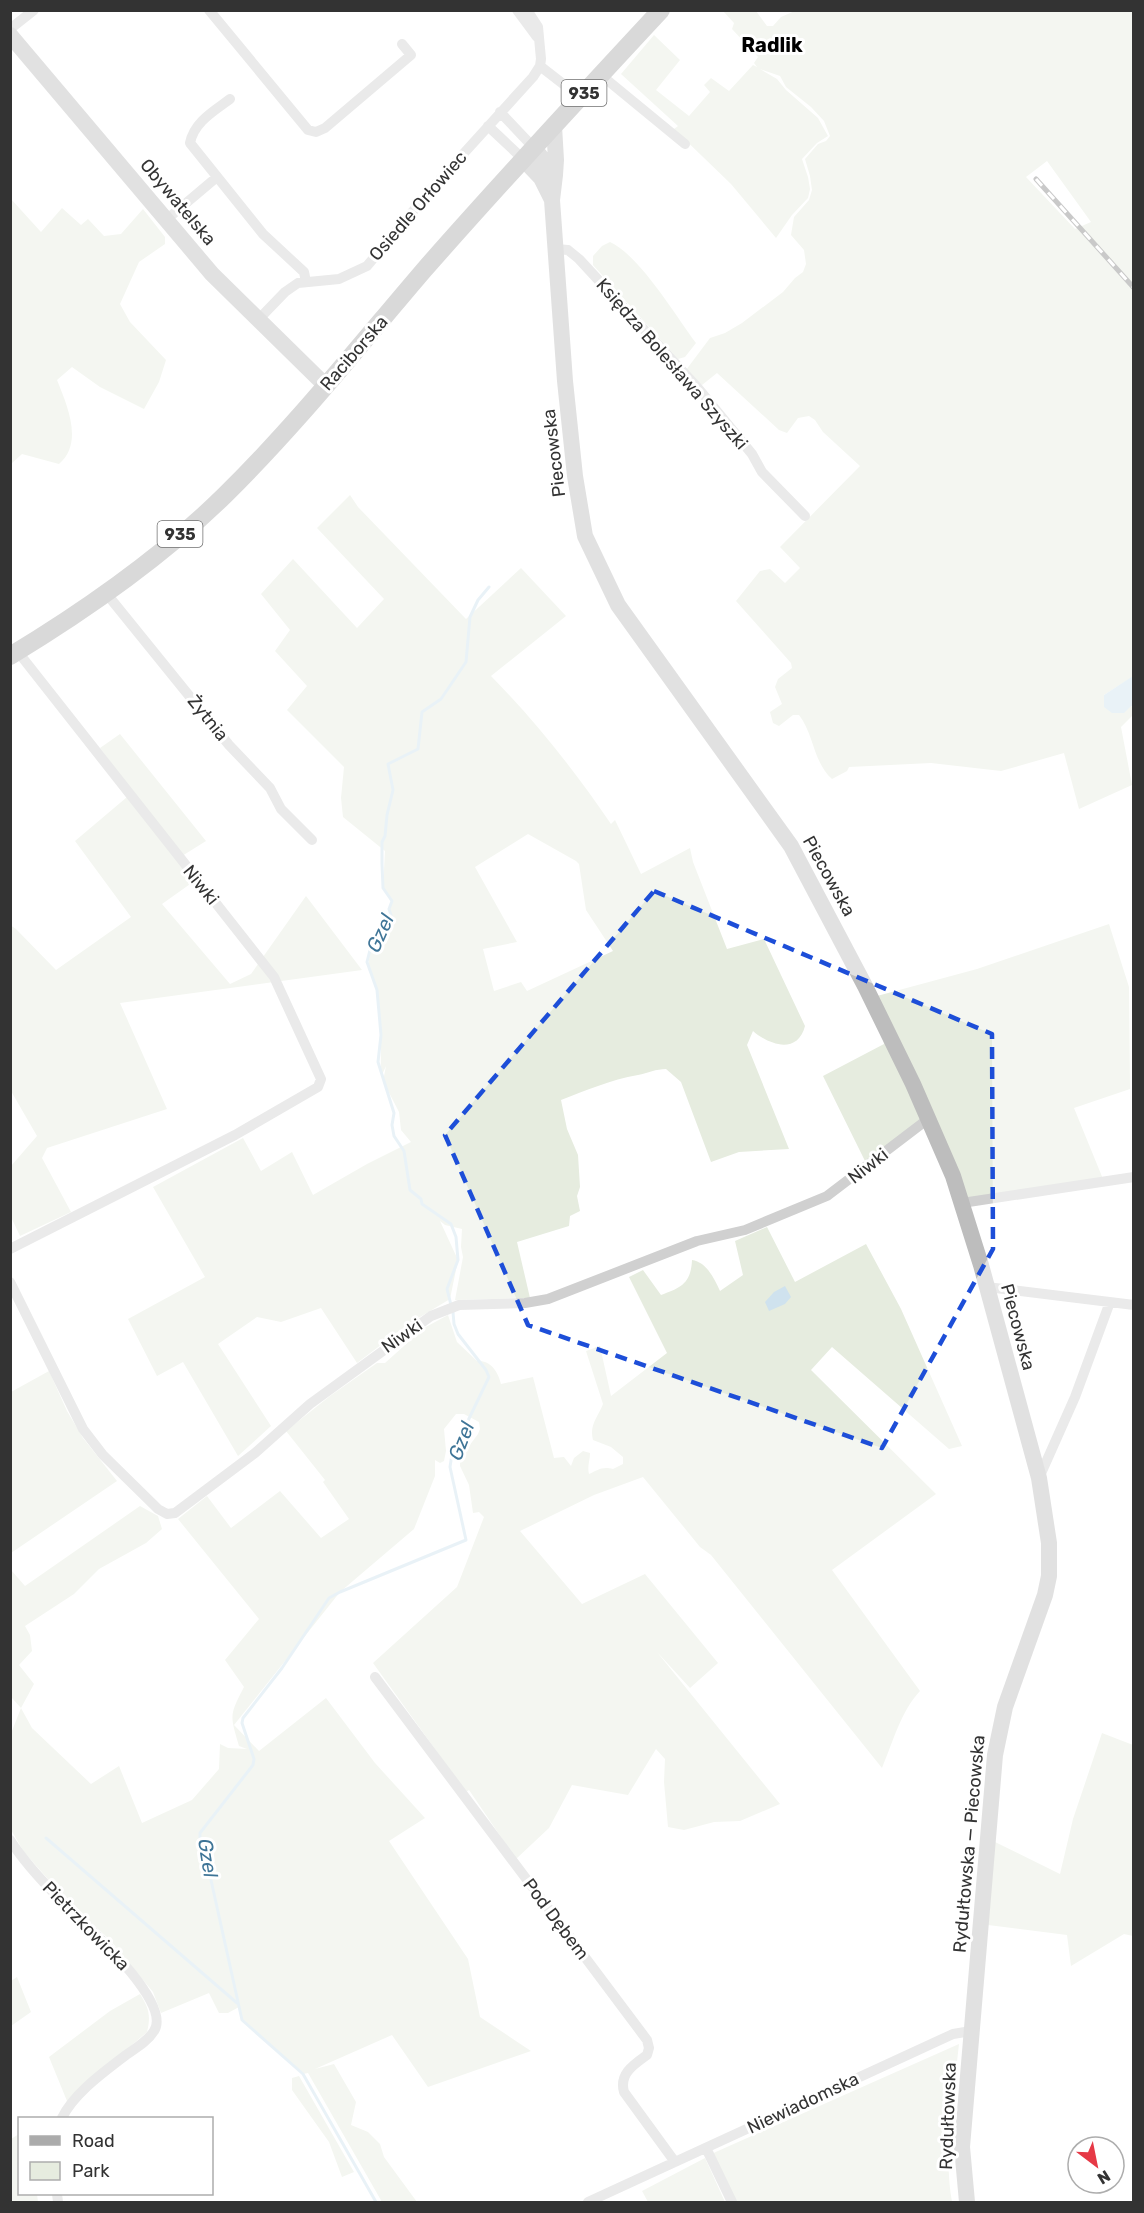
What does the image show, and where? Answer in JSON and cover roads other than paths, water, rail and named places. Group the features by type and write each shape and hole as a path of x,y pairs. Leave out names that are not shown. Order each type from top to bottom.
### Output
{"main road":[{"name":"Raciborska","path":"14,654 106,593 153,558 224,496 326,386 425,269 661,10"}],"street":[{"path":"10,29 34,10"},
{"path":"209,10 308,130 316,132 325,128 411,55 402,44"},
{"path":"517,10 538,39"},
{"path":"527,10 537,27 540,66 567,87"},
{"name":"Obywatelska","path":"10,34 212,274 326,386"},
{"name":"Osiedle Orłowiec","path":"258,320 285,292 298,283 339,279 367,266 540,66"},
{"path":"601,75 685,144"},
{"path":"230,99 192,132 190,143 263,234 304,272 306,282"},
{"path":"500,112 529,154"},
{"path":"488,126 555,175"},
{"name":"Piecowska","path":"554,126 555,175 552,200 565,381 575,476 585,536 618,605 791,846 865,986 953,1176 987,1287 1039,1478 1049,1543 1049,1576 1045,1595"},
{"name":"Piecowska","path":"529,154 552,200"},
{"path":"166,220 217,177"},
{"name":"Księdza Bolesława Szyszki","path":"556,249 568,250 579,259 697,387 752,454 762,472 805,516"},
{"name":"Żytnia","path":"106,593 229,745 270,788 281,809 312,840"},
{"name":"Niwki","path":"10,1249 235,1135 318,1087 321,1079 274,977 14,654"},
{"name":"Niwki","path":"10,1282 83,1429 118,1470 158,1509 167,1514 175,1513 255,1453 337,1383 431,1316 446,1308 459,1305 525,1303 548,1299 697,1241 745,1230 788,1214 827,1196 928,1119"},
{"path":"962,1203 1134,1177"},
{"path":"987,1287 1134,1305"},
{"path":"1039,1478 1075,1397 1110,1302"},
{"name":"Rydułtowska — Piecowska","path":"971,2031 999,1735 1010,1693 1045,1595"},
{"name":"Pod Dębem","path":"375,1677 647,2040 649,2048 647,2055 624,2076 622,2083 624,2092 675,2162"},
{"name":"Pietrzkowicka","path":"10,1840 56,1895 124,1963 155,2010 157,2022 152,2034 92,2083 63,2117"},
{"name":"Niewiadomska","path":"588,2202 953,2034 971,2031"},
{"name":"Rydułtowska","path":"967,2202 962,2147 971,2031"},
{"path":"706,2148 732,2202"}],"water":[{"path":"1133,676 1133,707 1131,706 1124,713 1112,713 1104,707 1104,695"},
{"path":"785,1286 791,1297 785,1304 769,1311 765,1302 774,1292"}],"waterway":[{"name":"Gzel","path":"451,1305 447,1289 458,1260 456,1237 451,1224 422,1204 421,1199 410,1190 404,1151 394,1136 392,1125 394,1113 378,1062 381,1035 377,990 367,962 370,950 388,924 391,915 389,909 392,901 383,888 382,864 382,842 393,790 388,764 418,749 422,712 441,699 466,662 470,617 478,600 489,587"},
{"name":"Gzel","path":"376,2202 303,2074 242,2020 200,1833 253,1765 254,1759 242,1723 243,1718 282,1668 329,1598 466,1540 450,1467 452,1454 489,1377 458,1334 453,1312"},
{"path":"46,1838 237,2003"}],"railway":[{"path":"1036,179 1134,288"}],"district":[{"name":"Radlik","path":"772,45"}]}
